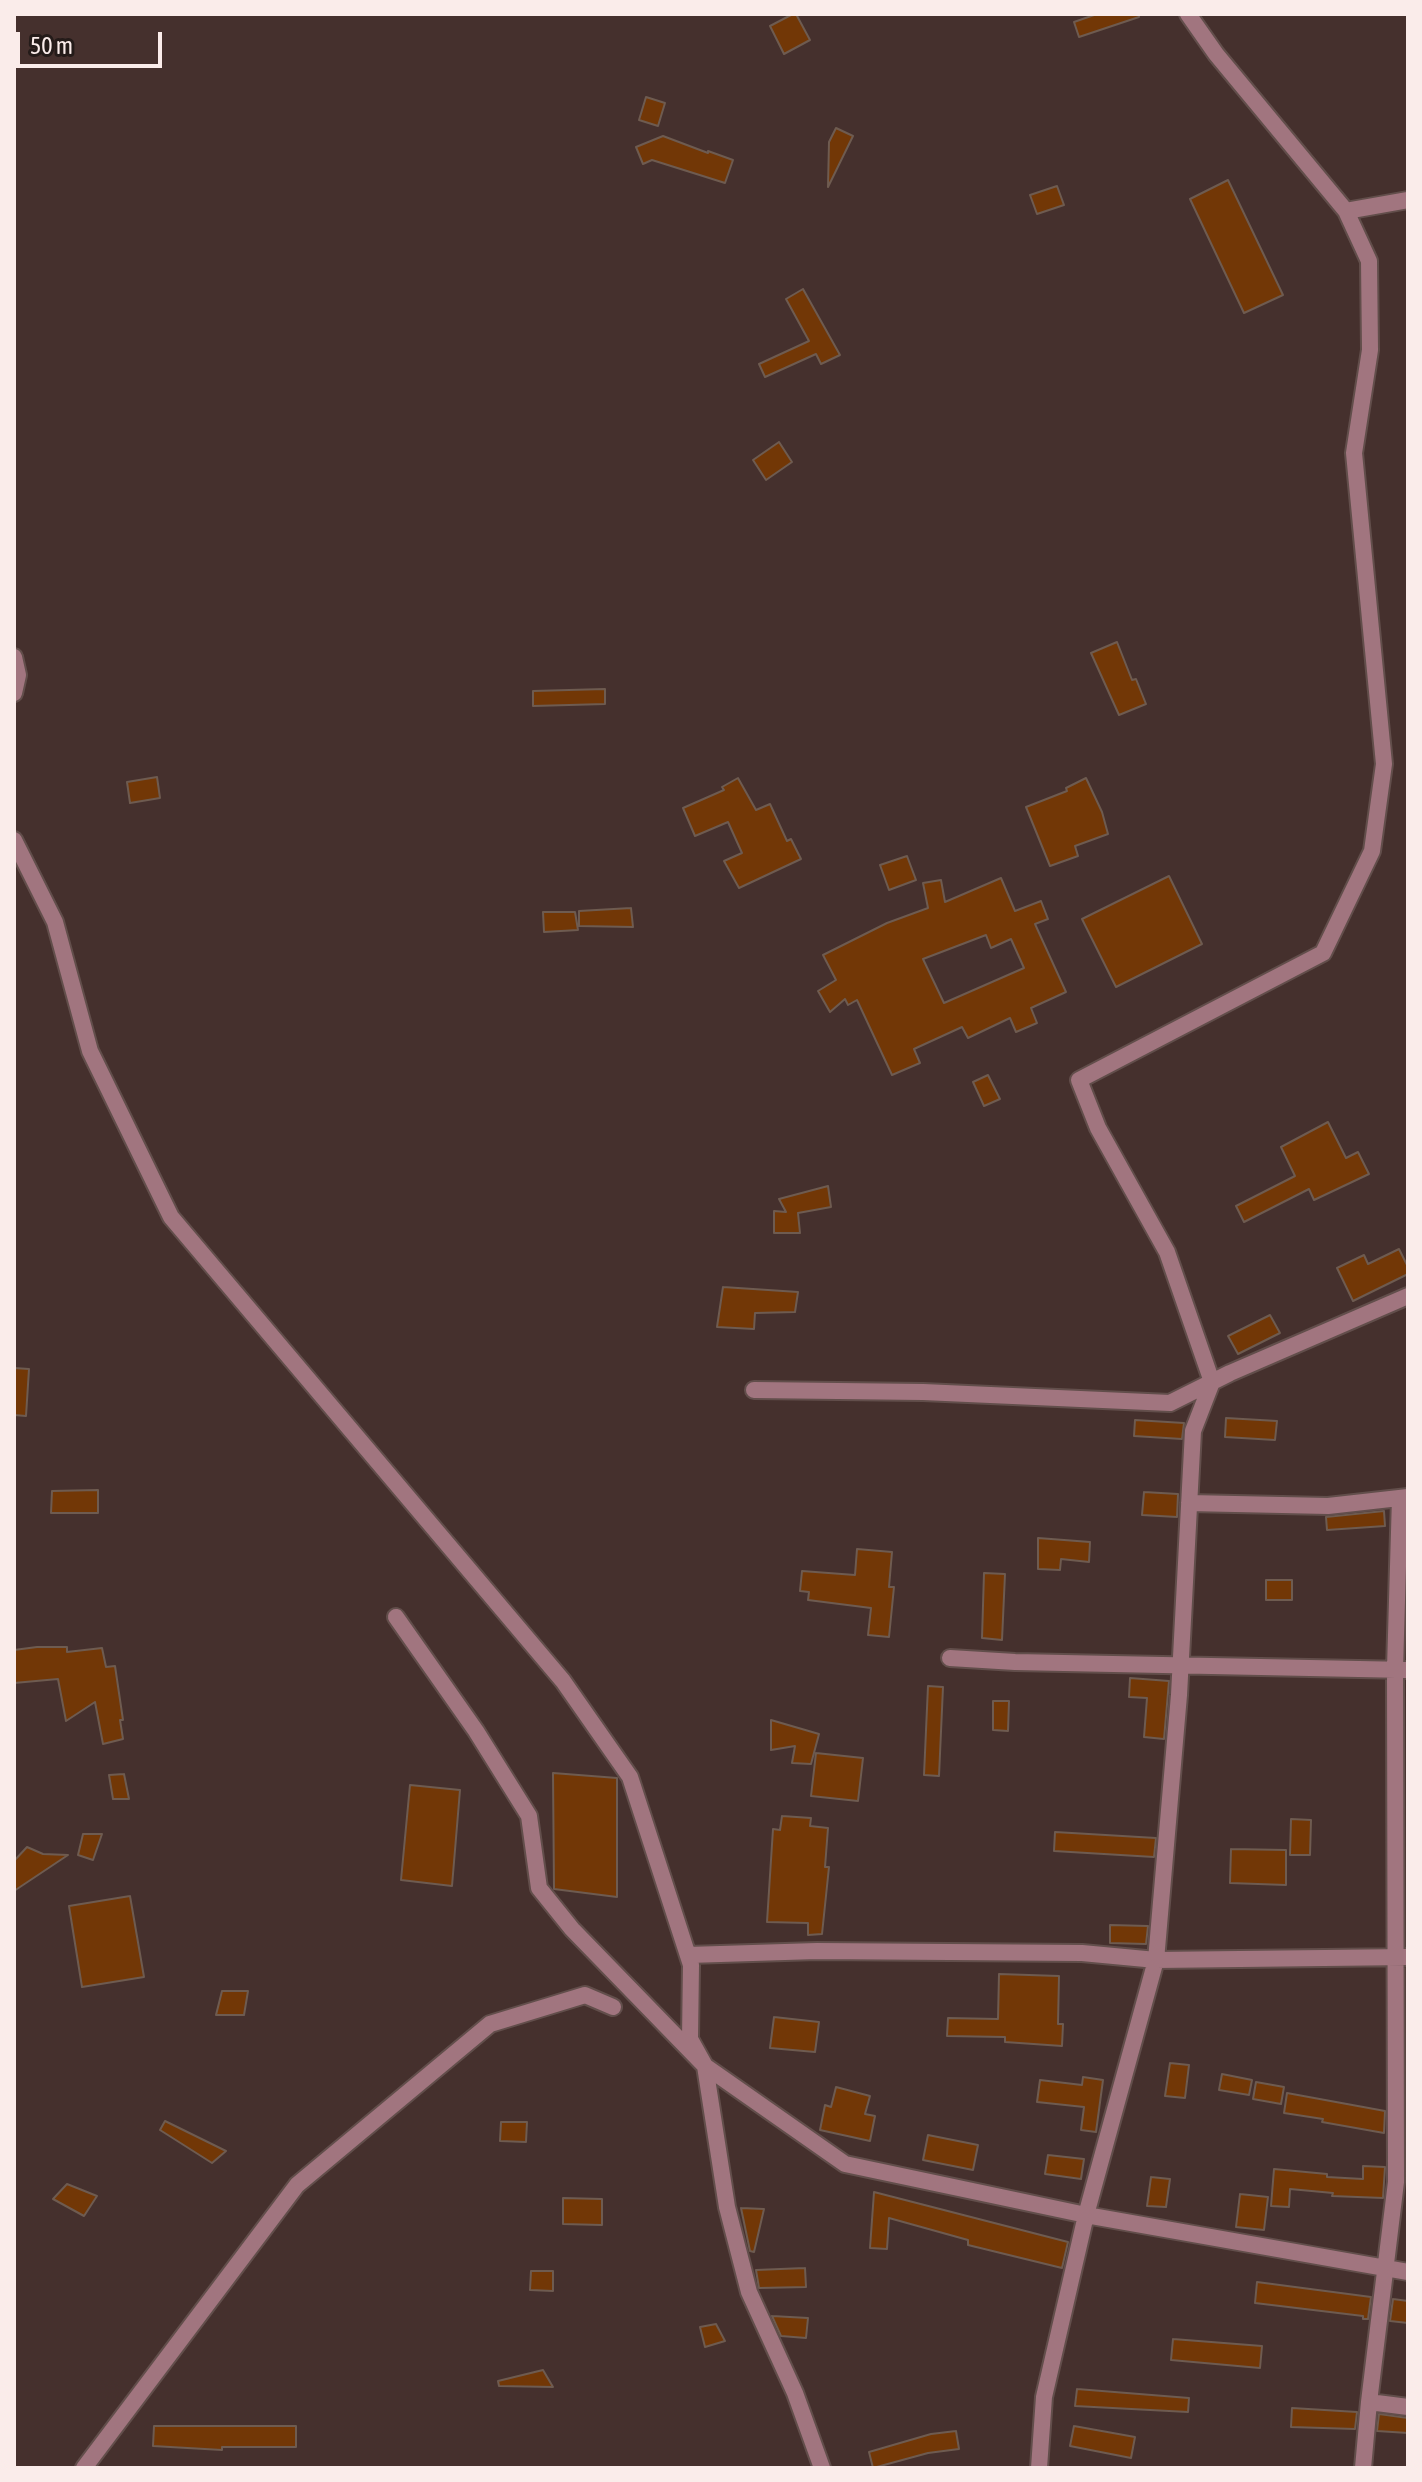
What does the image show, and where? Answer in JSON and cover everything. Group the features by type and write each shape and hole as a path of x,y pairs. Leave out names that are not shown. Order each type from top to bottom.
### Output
{"street":[{"path":"1039,2468 1044,2397 1086,2215 1156,1960 1180,1664 1193,1431 1212,1382 1167,1252 1098,1128 1079,1080 1323,953 1372,851 1384,764 1354,453 1370,350 1369,261 1346,211 1216,54 1188,14"},
{"path":"1346,211 1408,200"},
{"path":"14,657 18,675 14,693"},
{"path":"14,840 55,922 90,1051 171,1217 563,1681 630,1777 691,1965 690,2039 705,2066 727,2207 749,2292 795,2393 822,2468"},
{"path":"754,1390 923,1392 1170,1403 1408,1296"},
{"path":"1189,1503 1328,1506 1404,1498 1396,2182 1363,2468"},
{"path":"396,1617 476,1731 529,1816 539,1888 572,1929 705,2066 845,2164 1086,2215 1408,2272"},
{"path":"950,1658 1401,1670"},
{"path":"688,1955 817,1951 1082,1953 1156,1960 1401,1957"},
{"path":"84,2468 297,2185 490,2024 585,1995 613,2007"},
{"path":"1369,2402 1408,2407"}],"building":[{"path":"796,14 810,40 784,54 770,26"},
{"path":"1097,14 1139,14 1139,17 1079,37 1074,22"},
{"path":"646,97 665,103 658,126 639,120"},
{"path":"836,128 853,136 828,187 829,142"},
{"path":"663,136 733,160 725,183 652,160 643,164 636,147"},
{"path":"1228,180 1283,295 1244,313 1190,199"},
{"path":"1057,186 1064,205 1037,214 1030,195"},
{"path":"803,289 840,355 821,364 816,354 765,377 759,364 809,341 786,299"},
{"path":"779,442 792,462 766,480 753,460"},
{"path":"1117,642 1132,680 1136,679 1146,704 1119,715 1091,653"},
{"path":"605,689 605,704 533,706 533,691"},
{"path":"157,777 160,798 130,803 127,782"},
{"path":"738,778 756,810 770,804 787,841 791,839 801,859 739,888 724,861 742,853 728,822 695,836 683,808 724,790 722,787"},
{"path":"1086,778 1102,812 1108,834 1075,846 1078,856 1050,866 1026,807 1067,791 1066,788"},
{"path":"907,856 916,880 889,890 880,865"},
{"path":"1169,876 1202,944 1116,987 1082,919"},
{"path":"1001,878 1015,911 1041,901 1048,919 1035,924 1066,992 1031,1008 1037,1023 1016,1032 1010,1018 968,1038 962,1027 914,1049 920,1063 892,1075 857,1000 848,1005 845,999 830,1012 818,991 836,980 823,955 887,923 928,908 923,883 941,880 945,902","holes":["986,935 991,948 1011,939 1024,968 944,1003 923,959"]},
{"path":"631,908 633,927 579,926 579,911"},
{"path":"543,912 575,912 578,930 544,932"},
{"path":"988,1075 1000,1099 984,1106 973,1082"},
{"path":"1328,1122 1346,1158 1358,1152 1369,1174 1314,1200 1309,1189 1244,1222 1236,1206 1295,1176 1281,1147"},
{"path":"828,1186 831,1207 798,1213 800,1233 774,1233 774,1211 786,1212 779,1199"},
{"path":"1399,1249 1408,1274 1353,1301 1337,1268 1364,1255 1368,1264"},
{"path":"723,1287 798,1292 795,1312 755,1313 754,1329 717,1327"},
{"path":"1270,1315 1280,1333 1238,1354 1228,1336"},
{"path":"14,1368 29,1369 26,1416 14,1415"},
{"path":"1226,1418 1277,1421 1275,1440 1225,1437"},
{"path":"1135,1420 1184,1423 1182,1439 1134,1436"},
{"path":"98,1490 98,1513 51,1513 52,1491"},
{"path":"1144,1492 1178,1494 1177,1517 1142,1515"},
{"path":"1384,1511 1385,1526 1327,1530 1326,1517"},
{"path":"1038,1538 1090,1542 1089,1562 1061,1559 1060,1570 1038,1569"},
{"path":"857,1549 892,1552 889,1587 894,1587 889,1637 868,1635 871,1608 808,1600 809,1592 800,1591 802,1571 855,1575"},
{"path":"984,1573 1005,1574 1002,1640 982,1638"},
{"path":"1266,1580 1292,1580 1292,1600 1266,1600"},
{"path":"67,1647 67,1652 102,1648 106,1667 115,1666 123,1739 103,1744 95,1702 66,1721 58,1679 14,1683 14,1650"},
{"path":"1130,1678 1169,1681 1164,1739 1144,1737 1147,1698 1129,1697"},
{"path":"928,1686 943,1687 939,1776 924,1775"},
{"path":"993,1701 1009,1701 1008,1731 993,1730"},
{"path":"771,1720 819,1734 811,1764 792,1763 795,1746 771,1750"},
{"path":"816,1753 863,1758 858,1801 811,1796"},
{"path":"553,1773 617,1778 617,1897 554,1889"},
{"path":"124,1774 129,1799 113,1799 109,1775"},
{"path":"410,1785 460,1790 452,1886 401,1880"},
{"path":"782,1816 811,1818 810,1826 828,1828 825,1867 829,1867 822,1934 808,1935 808,1923 767,1922 773,1829 780,1830"},
{"path":"1291,1819 1311,1820 1310,1855 1290,1855"},
{"path":"1055,1832 1156,1838 1154,1857 1054,1851"},
{"path":"83,1834 102,1834 93,1860 78,1855"},
{"path":"27,1847 43,1854 68,1855 14,1891 14,1861"},
{"path":"1231,1849 1286,1850 1286,1885 1230,1883"},
{"path":"130,1896 144,1977 82,1987 69,1906"},
{"path":"1110,1925 1148,1926 1146,1944 1110,1943"},
{"path":"999,1974 1059,1976 1058,2024 1063,2024 1062,2046 1005,2042 1005,2037 947,2036 948,2018 998,2019"},
{"path":"222,1991 248,1991 244,2015 216,2015"},
{"path":"774,2017 819,2022 815,2052 770,2048"},
{"path":"1170,2063 1189,2065 1185,2098 1165,2096"},
{"path":"1222,2074 1252,2080 1249,2095 1219,2090"},
{"path":"1083,2077 1103,2080 1096,2132 1081,2130 1084,2107 1037,2102 1040,2080 1082,2085"},
{"path":"1256,2082 1284,2087 1281,2104 1253,2099"},
{"path":"836,2087 870,2096 865,2114 875,2116 870,2141 820,2130 825,2105 831,2107"},
{"path":"1287,2093 1385,2111 1384,2133 1284,2113"},
{"path":"165,2121 226,2151 212,2163 160,2130"},
{"path":"501,2122 527,2122 526,2142 500,2141"},
{"path":"928,2135 978,2145 973,2170 923,2160"},
{"path":"1048,2155 1084,2159 1081,2179 1045,2174"},
{"path":"1363,2166 1385,2167 1383,2198 1332,2196 1333,2193 1290,2189 1289,2207 1271,2206 1274,2169 1363,2179"},
{"path":"1151,2177 1170,2179 1166,2207 1147,2206"},
{"path":"67,2184 97,2196 84,2216 53,2199"},
{"path":"874,2192 1068,2242 1062,2268 968,2245 968,2240 889,2218 887,2249 870,2248"},
{"path":"1240,2194 1268,2197 1264,2230 1236,2227"},
{"path":"563,2198 602,2199 602,2225 563,2224"},
{"path":"741,2208 764,2209 754,2252 750,2251"},
{"path":"805,2268 806,2287 759,2288 756,2270"},
{"path":"531,2271 553,2271 553,2291 530,2290"},
{"path":"1257,2282 1371,2297 1368,2319 1255,2303"},
{"path":"1393,2299 1408,2301 1408,2323 1390,2321"},
{"path":"772,2316 808,2318 806,2338 781,2336"},
{"path":"716,2324 725,2341 705,2347 700,2327"},
{"path":"1173,2339 1262,2346 1260,2368 1171,2360"},
{"path":"543,2370 553,2387 499,2386 498,2381"},
{"path":"1077,2389 1189,2398 1188,2412 1075,2406"},
{"path":"1292,2408 1357,2412 1355,2429 1291,2427"},
{"path":"1379,2414 1408,2418 1408,2433 1377,2431"},
{"path":"154,2426 296,2426 296,2447 222,2447 222,2450 153,2446"},
{"path":"1074,2426 1135,2437 1131,2458 1070,2446"},
{"path":"956,2431 959,2449 928,2453 873,2468 869,2452 931,2434"}]}
